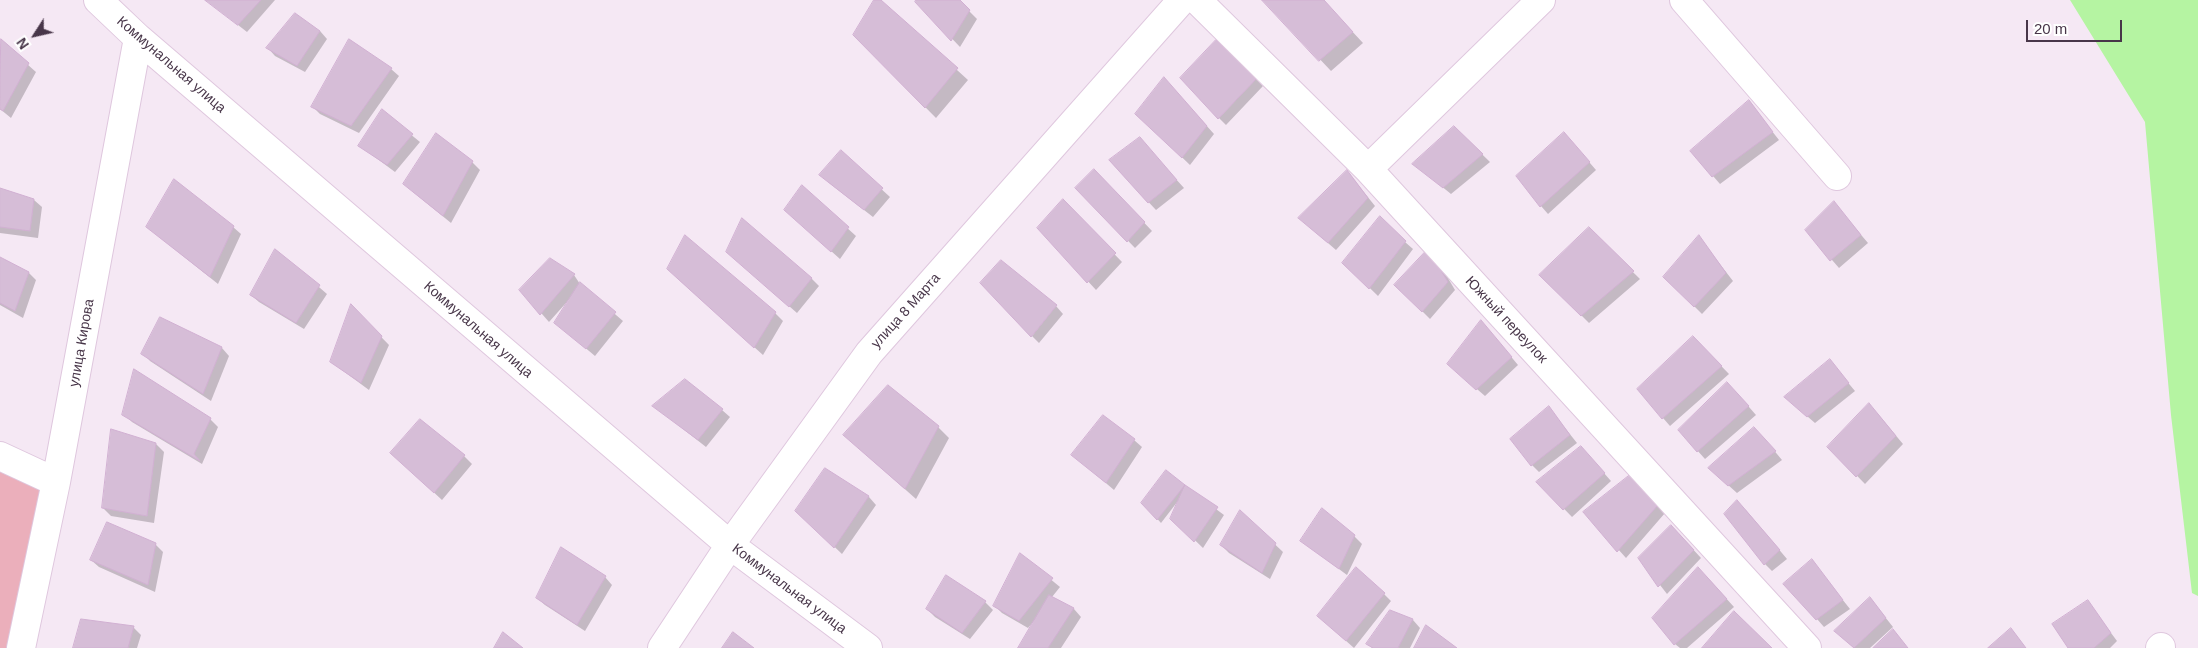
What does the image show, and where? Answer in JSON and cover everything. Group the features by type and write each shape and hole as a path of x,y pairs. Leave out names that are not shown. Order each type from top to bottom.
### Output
{"street":[{"name":"Коммунальная улица","path":"98,0 138,38 730,545 868,648"},
{"name":"улица 8 Марта","path":"662,648 730,545 869,354 1182,0"},
{"name":"Южный переулок","path":"1198,0 1368,169 1807,648"},
{"path":"1368,169 1541,0"},
{"path":"1684,0 1836,176"},
{"name":"улица Кирова","path":"21,648 56,482 138,38"},
{"path":"0,456 56,482"}],"shaded area":[{"path":"2070,0 2198,0 2198,596 2192,593 2171,415 2145,122"},
{"path":"0,471 31,480 43,491 10,648 0,648"}],"building":[{"path":"205,0 261,0 238,25"},
{"path":"874,0 881,0 958,68 925,108 853,35"},
{"path":"916,0 960,0 970,10 951,41 915,2"},
{"path":"1262,0 1324,0 1353,32 1319,61"},
{"path":"295,13 320,31 297,66 266,48"},
{"path":"1,39 29,63 3,111 0,109"},
{"path":"349,39 392,68 351,126 311,107"},
{"path":"1216,40 1257,78 1218,119 1180,78"},
{"path":"1164,77 1207,126 1182,158 1135,114"},
{"path":"1749,100 1773,132 1712,177 1690,151"},
{"path":"382,109 413,134 387,165 358,146"},
{"path":"1454,126 1483,154 1443,188 1412,164"},
{"path":"1564,132 1590,162 1540,207 1516,176"},
{"path":"436,133 473,161 443,216 403,184"},
{"path":"1140,137 1177,180 1148,203 1109,160"},
{"path":"841,150 883,188 864,210 819,175"},
{"path":"1094,169 1145,222 1127,242 1075,188"},
{"path":"1347,170 1368,198 1328,243 1298,218"},
{"path":"174,179 234,226 210,277 146,227"},
{"path":"802,185 849,227 831,252 784,210"},
{"path":"0,188 34,199 30,231 0,227"},
{"path":"1063,199 1116,253 1087,283 1037,228"},
{"path":"1834,201 1861,235 1830,261 1805,230"},
{"path":"1380,216 1406,241 1369,289 1342,263"},
{"path":"742,218 812,278 789,307 726,252"},
{"path":"1589,227 1634,271 1581,316 1539,275"},
{"path":"685,235 776,312 754,348 667,269"},
{"path":"1699,235 1726,273 1694,307 1663,277"},
{"path":"275,249 320,285 296,323 250,295"},
{"path":"1428,249 1448,282 1422,312 1394,285"},
{"path":"0,257 29,272 15,311 0,303"},
{"path":"550,258 575,274 540,315 519,290"},
{"path":"1001,260 1057,305 1031,337 980,283"},
{"path":"580,282 616,312 586,349 554,323"},
{"path":"351,304 382,336 361,383 330,362"},
{"path":"160,317 222,347 203,394 141,354"},
{"path":"1481,320 1512,357 1476,390 1447,364"},
{"path":"1693,336 1722,366 1662,419 1637,389"},
{"path":"1830,359 1849,383 1807,417 1784,397"},
{"path":"134,369 211,418 194,454 200,461 122,415"},
{"path":"685,379 723,409 698,440 652,406"},
{"path":"1727,382 1749,406 1697,452 1678,430"},
{"path":"888,385 939,426 905,489 843,435"},
{"path":"1869,403 1896,436 1856,477 1827,447"},
{"path":"1549,406 1570,435 1531,466 1510,439"},
{"path":"1103,415 1135,439 1106,483 1071,455"},
{"path":"420,419 465,455 434,493 390,453"},
{"path":"1754,427 1776,451 1728,486 1708,468"},
{"path":"111,429 156,443 147,516 102,508"},
{"path":"1581,446 1605,473 1563,510 1536,482"},
{"path":"825,468 869,496 834,548 795,511"},
{"path":"1166,470 1185,485 1157,520 1141,503"},
{"path":"1635,471 1658,505 1617,552 1583,512"},
{"path":"1185,485 1218,507 1194,542 1170,519"},
{"path":"1737,500 1780,550 1764,565 1724,514"},
{"path":"1322,508 1355,535 1339,569 1300,541"},
{"path":"1240,510 1276,543 1262,573 1220,545"},
{"path":"107,522 156,543 148,585 90,560"},
{"path":"1671,525 1694,550 1658,587 1638,558"},
{"path":"561,547 606,576 577,625 536,598"},
{"path":"1020,553 1053,578 1019,621 993,606"},
{"path":"1812,559 1843,600 1816,620 1783,584"},
{"path":"1356,567 1385,593 1346,641 1317,616"},
{"path":"1698,567 1727,599 1674,645 1652,618"},
{"path":"946,575 986,601 962,633 926,609"},
{"path":"1049,595 1074,608 1048,648 1018,648"},
{"path":"1870,597 1886,618 1854,648 1834,631"},
{"path":"2088,600 2111,633 2094,648 2068,648 2052,624"},
{"path":"1390,610 1413,619 1398,648 1373,648 1366,644"},
{"path":"1734,611 1772,648 1702,648"},
{"path":"81,619 134,626 128,648 73,648"},
{"path":"1426,625 1457,648 1414,648"},
{"path":"2011,628 2026,648 1988,648"},
{"path":"1893,629 1908,648 1873,648"},
{"path":"503,632 523,648 494,648"},
{"path":"733,632 754,648 722,648"}]}
